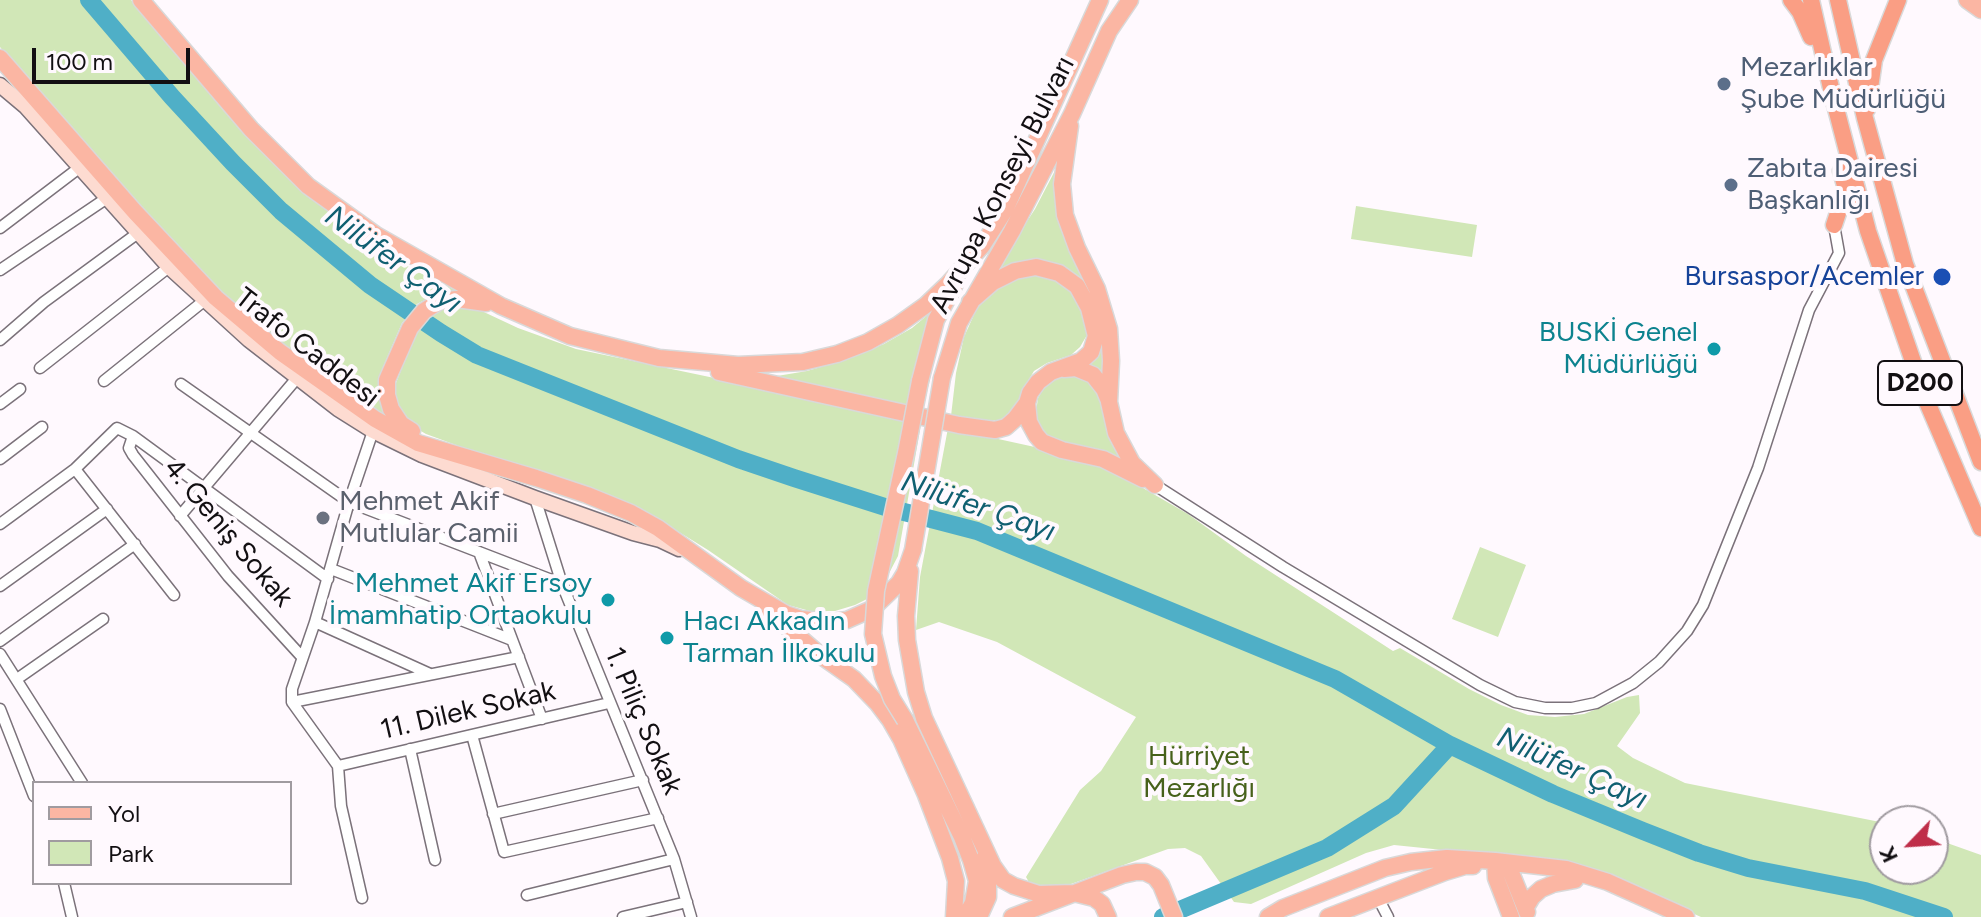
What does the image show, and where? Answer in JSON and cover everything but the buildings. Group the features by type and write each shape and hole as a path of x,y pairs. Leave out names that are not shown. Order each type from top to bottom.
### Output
{"highway":[{"path":"1791,0 1808,26 1833,98 1833,135 1846,189 1834,225"},
{"name":"D200","path":"1811,0 1868,231 1927,402 1981,528"},
{"name":"D200","path":"1838,0 1865,118 1905,264 1981,462"},
{"path":"1865,118 1874,60 1898,0"}],"main road":[{"name":"Avrupa Konseyi Bulvarı","path":"141,0 251,129 308,186 376,235 501,306 570,336 659,358 738,365 803,362 837,354 868,342 926,305 982,246 1005,210 1100,0"},
{"name":"Avrupa Konseyi Bulvarı","path":"0,58 135,212 216,298 280,352 375,419 418,443 587,495 631,513 658,528 741,588 786,614 832,622 847,620 872,609 905,573 913,550 942,378 959,323 1012,231 1072,114 1109,31 1130,0"},
{"path":"1967,0 1981,10"},
{"name":"Trafo Caddesi","path":"0,85 26,107 169,267 249,340 338,409 373,431 422,455 535,498 660,540 701,558"},
{"path":"1072,114 1062,184 1065,215 1097,289 1109,329 1109,402"},
{"path":"965,265 936,320 920,381 876,591 873,634 892,699 905,720 971,860 977,881 973,903 965,917"},
{"path":"659,358 959,425 995,430 1006,427 1015,419 1038,382 1054,371 1081,361 1091,352 1096,336 1089,308 1077,286 1059,273 1036,267 1015,271 993,282 970,302"},
{"path":"464,456 401,424 391,409 387,380 410,328 424,311 440,301 457,299 501,306"},
{"path":"1054,371 1076,368 1086,371 1100,383 1107,393 1116,433 1132,463 1155,485"},
{"path":"1027,403 1031,428 1042,442 1103,459 1155,485"},
{"path":"913,550 906,616 910,667 916,692 924,718 993,866 1003,880 1014,886 1039,894 1074,893 1094,898 1105,911"},
{"path":"741,588 820,655 854,679 890,720 926,795 950,858 956,881 954,917"},
{"path":"979,917 988,897 983,846"},
{"path":"1268,917 1321,892 1398,864 1447,858 1575,880 1665,917"},
{"path":"1328,917 1465,866 1502,866 1566,869 1608,882 1686,917"},
{"path":"1502,866 1496,878 1508,911"},
{"path":"1502,866 1527,912"},
{"path":"1012,917 1122,875 1145,872 1155,877 1161,885 1174,917"},
{"path":"1527,912 1532,897 1541,889 1575,880"}],"street":[{"path":"0,228 79,168"},
{"path":"0,270 107,198"},
{"path":"1155,485 1283,567 1480,685 1515,702 1545,708 1572,708 1596,703 1633,683 1659,662 1687,631 1703,605 1758,468 1809,310 1839,253 1834,225"},
{"path":"0,340 44,302 138,233"},
{"path":"40,368 169,267"},
{"path":"104,381 205,300"},
{"path":"180,516 297,378"},
{"path":"181,384 349,502 562,584"},
{"path":"0,404 20,389"},
{"path":"0,459 42,427"},
{"path":"0,524 75,469 117,428 133,436 330,574 512,640"},
{"path":"362,898 341,806 338,766 292,702 292,689 373,431"},
{"name":"4. Geniş Sokak","path":"133,436 129,448 133,455 228,576 302,657"},
{"path":"75,469 174,595"},
{"name":"1. Piliç Sokak","path":"535,498 562,584 674,859 691,917"},
{"path":"0,586 107,509"},
{"path":"0,641 135,544"},
{"path":"479,552 542,719"},
{"path":"17,679 103,619"},
{"path":"315,622 431,675"},
{"path":"0,654 81,781"},
{"path":"292,702 519,657"},
{"name":"11. Dilek Sokak","path":"338,766 609,703"},
{"path":"0,709 32,791"},
{"path":"472,735 504,852 658,818"},
{"path":"410,749 435,860"},
{"path":"493,814 643,780"},
{"path":"527,895 674,859"},
{"path":"64,885 72,917"},
{"path":"1378,898 1388,917"},
{"path":"623,917 687,902"}],"green space":[{"path":"0,0 131,0 223,109 295,185 344,224 412,269 459,292 436,294 417,304 402,323 378,387 381,404 392,421 283,347 236,308 67,130 0,47"},
{"path":"1060,161 1087,280 1103,326 1104,380 1086,365 1096,324 1054,267 989,280 1035,209"},
{"path":"1356,206 1477,225 1472,257 1351,239"},
{"path":"1046,274 1076,295 1087,335 1080,347 1071,355 1034,371 1019,401 1000,420 951,416 964,337 977,308 990,290 1018,276"},
{"path":"952,301 941,330 923,410 771,377 807,371 884,344 912,328 942,303"},
{"path":"444,306 471,306 518,328 576,349 921,424 898,556 884,583 871,597 835,611 810,611 788,605 658,519 613,497 505,463 426,434 407,423 397,408 394,388 417,330 429,313"},
{"path":"1069,375 1084,378 1096,390 1127,464 1097,449 1054,441 1039,426 1036,412 1038,398 1045,386"},
{"name":"Hürriyet Mezarlığı","path":"948,428 1053,451 1110,469 1188,514 1246,556 1393,651 1400,648 1501,705 1528,715 1555,717 1584,714 1639,695 1640,713 1617,746 1633,758 1685,783 1869,820 1869,885 1949,885 1949,844 1981,855 1981,917 1701,917 1633,887 1521,858 1394,845 1366,853 1251,904 1234,902 1201,856 1185,848 1168,849 1071,884 1040,888 1030,884 1026,877 1080,790 1101,771 1136,717 997,642 939,622 916,630 920,577"},
{"path":"1480,547 1526,565 1498,637 1452,619"}],"waterway":[{"name":"Nilüfer Çayı","path":"89,0 172,97 281,211 370,285 477,355 738,459 885,507 977,531 1335,679 1450,745 1553,794 1699,853 1748,868 1865,891 1944,917"},
{"path":"1163,917 1327,848 1394,806 1450,745"}],"place":[{"name":"Mezarlıklar Şube Müdürlüğü","path":"1724,84"},
{"name":"Zabıta Dairesi Başkanlığı","path":"1731,185"},
{"name":"Bursaspor/Acemler","path":"1942,277"},
{"name":"BUSKİ Genel Müdürlüğü","path":"1714,349"},
{"name":"Mehmet Akif Mutlular Camii","path":"323,518"},
{"name":"Mehmet Akif Ersoy İmamhatip Ortaokulu","path":"608,600"},
{"name":"Hacı Akkadın Tarman İlkokulu","path":"667,638"}]}
